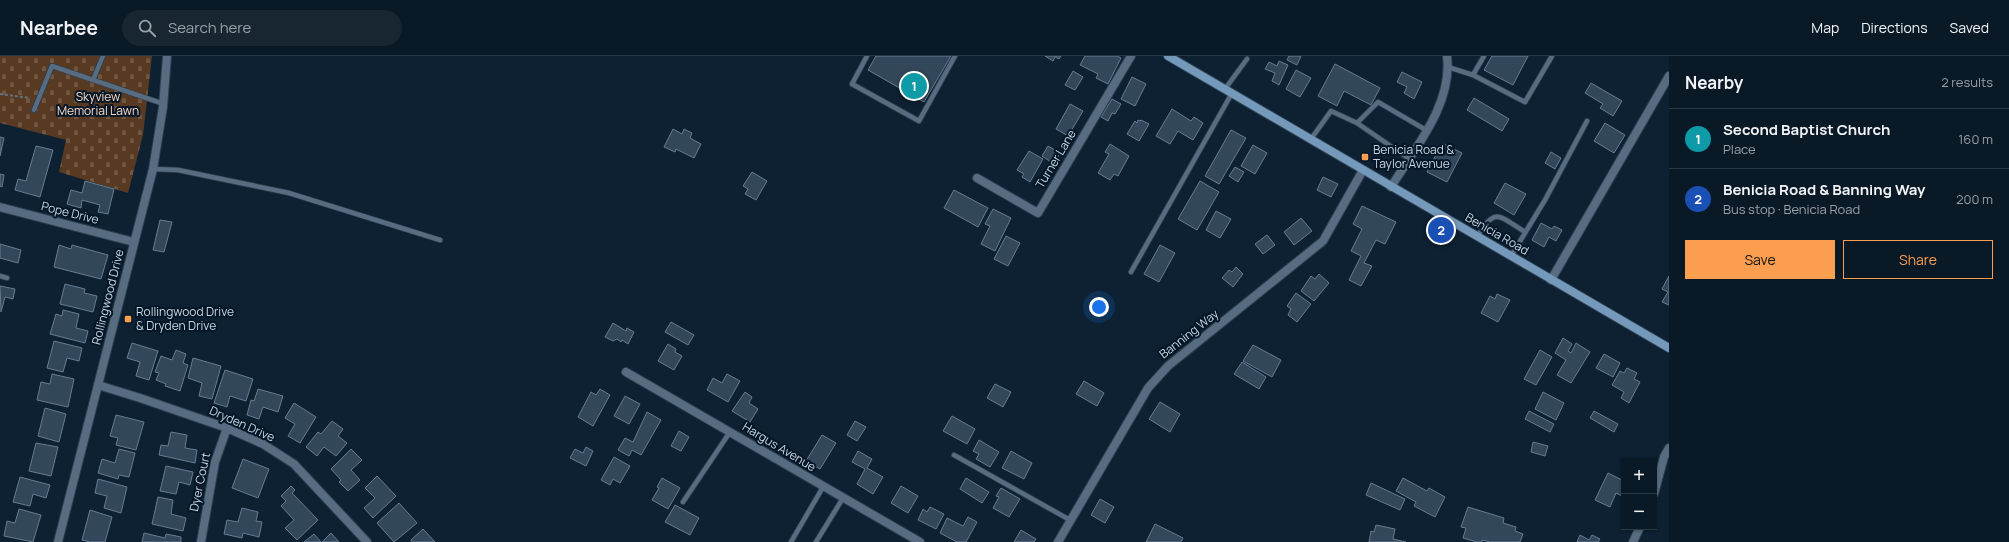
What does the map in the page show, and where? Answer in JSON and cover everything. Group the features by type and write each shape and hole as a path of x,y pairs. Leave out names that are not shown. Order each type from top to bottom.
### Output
{"main road":[{"name":"Benicia Road","path":"1168,56 1669,348"}],"street":[{"name":"Rollingwood Drive","path":"58,542 153,169 164,104 167,56"},
{"name":"Turner Lane","path":"977,178 1038,214 1131,56"},
{"path":"1391,186 1426,130 1445,91 1448,67 1447,56"},
{"path":"1551,280 1669,76"},
{"name":"Banning Way","path":"1058,542 1145,393 1155,380 1168,366 1323,242 1363,170"},
{"name":"Pope Drive","path":"0,207 134,242"},
{"name":"Hargus Avenue","path":"626,372 920,542"},
{"name":"Dryden Drive","path":"98,385 227,428 263,444 294,464 367,542"},
{"name":"Dyer Court","path":"201,542 215,462 227,428"},
{"path":"1657,483 1664,456 1669,448"},
{"path":"1633,542 1639,530"}],"lane":[{"path":"93,80 103,56"},
{"path":"867,56 852,84 919,121 955,56"},
{"path":"1473,76 1484,56"},
{"path":"1448,67 1473,76 1526,102 1552,56"},
{"path":"1131,272 1246,58"},
{"path":"34,110 52,66 164,104"},
{"path":"1357,123 1378,102 1426,130"},
{"path":"1311,139 1331,111 1357,123 1408,158"},
{"path":"1511,256 1545,200 1587,122"},
{"path":"153,169 178,170 289,193 440,240"},
{"path":"1477,237 1487,220 1492,217 1503,219 1526,232"},
{"path":"0,276 7,278"},
{"path":"683,502 730,432"},
{"path":"954,455 1070,520"},
{"path":"791,542 823,486"},
{"path":"816,542 843,498"}],"path":[{"path":"0,94 38,100"}],"green space":[{"name":"Skyview Memorial Lawn","path":"0,56 152,56 143,135 128,193 59,172 66,140 0,123"}],"building":[{"path":"876,56 951,56 924,102 868,70"},
{"path":"1045,56 1061,56 1059,59 1055,57 1053,61"},
{"path":"1085,56 1117,56 1121,58 1108,84 1096,78 1098,74 1080,65"},
{"path":"1289,56 1301,56 1297,65 1287,60"},
{"path":"1492,56 1528,56 1513,85 1484,70"},
{"path":"1279,61 1288,65 1279,85 1272,81 1275,73 1265,69 1269,62 1277,66"},
{"path":"1335,64 1380,88 1371,105 1344,91 1337,106 1318,96"},
{"path":"1296,70 1311,78 1300,97 1286,89"},
{"path":"1073,71 1083,77 1075,90 1065,85"},
{"path":"1402,72 1422,82 1414,99 1404,93 1407,87 1397,82"},
{"path":"1132,77 1146,84 1135,106 1121,99"},
{"path":"1591,83 1622,101 1613,116 1600,108 1603,104 1585,93"},
{"path":"1474,98 1509,119 1502,131 1467,110"},
{"path":"1112,99 1121,104 1115,114 1112,113 1108,121 1101,117"},
{"path":"1070,104 1083,111 1068,136 1056,129"},
{"path":"1172,109 1191,121 1194,117 1203,123 1193,140 1178,131 1170,144 1156,136"},
{"path":"1138,120 1149,124 1139,141 1127,134 1135,121 1137,123"},
{"path":"1605,123 1625,135 1614,153 1594,141"},
{"path":"673,129 682,134 684,129 692,133 690,138 701,144 694,158 676,149 675,152 664,147"},
{"path":"1231,130 1246,138 1219,184 1205,176"},
{"path":"0,137 4,138 0,156"},
{"path":"1442,143 1462,153 1447,182 1427,172"},
{"path":"1110,144 1129,156 1118,176 1114,174 1110,180 1098,173 1109,154 1105,152"},
{"path":"1253,145 1267,153 1255,174 1241,166"},
{"path":"36,146 53,150 40,197 15,190 18,179 26,181"},
{"path":"1048,146 1060,153 1054,164 1042,156"},
{"path":"1029,151 1043,159 1030,182 1022,177 1024,174 1017,170"},
{"path":"1551,152 1561,158 1555,169 1545,163"},
{"path":"1235,167 1244,172 1238,182 1229,176"},
{"path":"752,172 767,181 756,200 745,194 748,189 743,186"},
{"path":"0,174 4,175 2,187 0,186"},
{"path":"1323,177 1338,184 1331,197 1317,190"},
{"path":"85,181 114,189 108,214 98,212 100,205 82,200 81,208 67,204 71,190 82,193"},
{"path":"1200,181 1219,192 1197,230 1178,219"},
{"path":"1505,183 1526,194 1514,215 1494,203"},
{"path":"954,190 988,208 978,227 944,208"},
{"path":"1362,206 1396,222 1385,244 1376,240 1364,263 1372,266 1361,286 1349,280 1361,256 1351,251 1362,229 1353,224"},
{"path":"993,209 1011,218 995,251 981,244 990,226 985,224"},
{"path":"1216,211 1231,219 1220,238 1206,230"},
{"path":"1301,218 1312,231 1294,245 1284,232"},
{"path":"160,220 172,222 164,252 153,250"},
{"path":"1541,223 1552,229 1554,226 1562,230 1556,241 1549,237 1544,247 1532,240"},
{"path":"1267,235 1275,245 1263,254 1255,244"},
{"path":"1006,236 1020,243 1008,266 994,259"},
{"path":"0,244 21,250 18,263 0,258"},
{"path":"59,245 71,249 72,245 108,255 101,279 54,267"},
{"path":"1160,245 1175,253 1159,282 1144,274"},
{"path":"1236,267 1243,274 1233,287 1222,278 1229,270 1232,272"},
{"path":"1319,274 1329,283 1314,301 1301,291 1311,276 1315,279"},
{"path":"1669,276 1669,305 1662,302 1668,292 1662,289"},
{"path":"65,284 85,289 84,293 97,296 93,312 60,304"},
{"path":"0,286 15,289 13,299 5,297 1,312"},
{"path":"1296,293 1311,304 1297,322 1288,315 1291,309 1287,306"},
{"path":"1497,294 1510,300 1498,322 1481,313 1490,296 1495,299"},
{"path":"63,310 79,314 76,328 88,331 85,343 50,334 56,314 62,316"},
{"path":"671,322 694,335 688,345 665,332"},
{"path":"613,323 626,331 627,328 634,332 628,344 622,340 621,342 617,339 613,341 605,337"},
{"path":"1563,338 1572,344 1568,351 1571,353 1576,343 1590,352 1571,383 1557,375 1566,360 1555,353"},
{"path":"54,341 82,348 79,361 67,358 63,372 47,368"},
{"path":"132,343 158,351 149,380 136,376 140,362 127,358"},
{"path":"668,344 676,349 675,352 682,356 674,370 658,361"},
{"path":"1253,345 1281,360 1272,377 1243,361"},
{"path":"176,350 186,354 183,363 188,365 180,391 165,386 166,384 156,380 159,373 155,372 161,356 172,360"},
{"path":"1540,350 1552,357 1536,385 1524,379"},
{"path":"1604,354 1620,363 1613,377 1596,368"},
{"path":"193,358 221,366 212,399 199,396 202,383 188,378"},
{"path":"1242,362 1266,377 1259,389 1234,374"},
{"path":"1627,368 1637,373 1634,379 1640,382 1629,403 1621,398 1624,392 1612,385 1620,371 1624,373"},
{"path":"225,370 253,379 246,401 230,396 227,407 214,403"},
{"path":"52,374 74,379 68,407 37,400 41,382 50,384"},
{"path":"727,374 740,381 728,402 707,390 713,378 722,383"},
{"path":"1084,381 1104,393 1097,406 1076,394"},
{"path":"995,384 1011,392 1003,407 987,398"},
{"path":"258,389 283,396 278,412 263,407 259,419 247,415 251,400 254,401"},
{"path":"600,389 610,395 593,426 578,417 591,392 596,395"},
{"path":"745,392 752,397 749,403 758,409 750,422 732,411"},
{"path":"1543,392 1564,403 1556,420 1535,409"},
{"path":"625,396 640,404 629,424 614,416"},
{"path":"1160,402 1180,414 1170,432 1149,419"},
{"path":"294,403 316,417 300,443 288,436 295,424 285,418"},
{"path":"45,408 66,414 59,442 38,436"},
{"path":"1529,411 1554,424 1550,432 1525,419"},
{"path":"1594,411 1618,424 1614,432 1590,418"},
{"path":"647,412 661,420 641,455 632,450 629,456 618,450 625,438 633,442"},
{"path":"116,415 144,422 136,450 116,445 118,438 110,436"},
{"path":"952,416 975,429 967,444 943,431"},
{"path":"332,421 343,429 338,436 347,443 336,456 324,447 317,456 306,447 318,432 321,434"},
{"path":"855,421 866,427 857,441 847,435"},
{"path":"679,431 689,437 681,451 671,446"},
{"path":"171,432 187,435 185,448 197,450 195,463 159,455 161,445 168,446"},
{"path":"822,435 836,443 820,469 806,461"},
{"path":"979,440 999,452 990,467 976,459 979,454 973,451"},
{"path":"1533,442 1548,446 1545,456 1531,452"},
{"path":"36,443 58,447 51,476 29,471"},
{"path":"586,447 593,451 586,466 570,458 575,449 583,453"},
{"path":"119,449 135,453 129,477 119,475 118,479 98,473 102,459 115,463"},
{"path":"351,449 362,460 351,470 360,480 348,491 339,482 341,480 331,469"},
{"path":"858,451 872,459 867,468 883,477 873,494 857,484 865,469 852,462"},
{"path":"1011,451 1032,463 1024,479 1002,468"},
{"path":"614,457 630,466 620,483 613,479 610,485 601,480"},
{"path":"243,459 269,469 258,498 232,488"},
{"path":"166,466 193,472 190,485 179,482 176,494 160,491"},
{"path":"1608,473 1621,480 1621,496 1616,493 1610,507 1595,500"},
{"path":"377,476 396,496 373,518 364,508 375,498 365,488"},
{"path":"20,477 50,485 46,498 33,494 30,506 13,502"},
{"path":"662,478 680,488 668,509 652,500 659,488 657,487"},
{"path":"966,478 989,492 982,503 960,489"},
{"path":"1403,478 1427,491 1429,488 1445,497 1435,517 1414,506 1416,502 1396,491"},
{"path":"98,479 127,487 121,513 104,508 107,496 95,493"},
{"path":"1371,483 1405,499 1400,510 1366,495"},
{"path":"291,486 295,490 292,493 318,520 297,540 285,528 294,520 281,506 286,501 281,496"},
{"path":"901,486 918,496 908,513 891,503"},
{"path":"1001,488 1020,499 1009,517 993,508 999,497 996,496"},
{"path":"158,497 173,500 171,514 186,518 183,531 152,524"},
{"path":"1100,499 1114,507 1105,523 1091,515"},
{"path":"399,503 417,523 394,542 377,523"},
{"path":"675,505 699,518 690,535 665,522"},
{"path":"930,507 944,514 936,529 918,520 923,509 927,512"},
{"path":"1468,507 1504,518 1503,523 1516,527 1515,531 1523,534 1520,542 1490,542 1482,540 1482,542 1477,542 1463,538 1466,528 1461,527"},
{"path":"242,508 258,512 256,521 262,522 259,537 243,533 242,538 224,534 227,520 238,522"},
{"path":"19,509 41,515 33,542 4,536 7,521 15,523"},
{"path":"90,510 112,517 105,542 90,542 82,540"},
{"path":"968,517 977,522 966,542 957,542 940,533 947,518 963,526"},
{"path":"1155,524 1183,538 1181,542 1146,542"},
{"path":"1376,525 1395,529 1393,539 1406,542 1369,542 1371,531 1374,532"},
{"path":"423,529 435,542 412,542 411,540"},
{"path":"1021,530 1036,539 1034,542 1014,542"},
{"path":"144,533 165,538 166,534 181,537 181,542 142,542"},
{"path":"331,533 339,542 322,542"},
{"path":"314,534 321,542 304,542"},
{"path":"1580,535 1589,540 1592,535 1600,539 1598,542 1577,542"}],"place":[{"name":"Second Baptist Church","path":"914,86"},
{"name":"Benicia Road & Taylor Avenue","path":"1365,157"},
{"name":"Benicia Road & Banning Way","path":"1441,230"},
{"name":"Rollingwood Drive & Dryden Drive","path":"128,319"}]}
